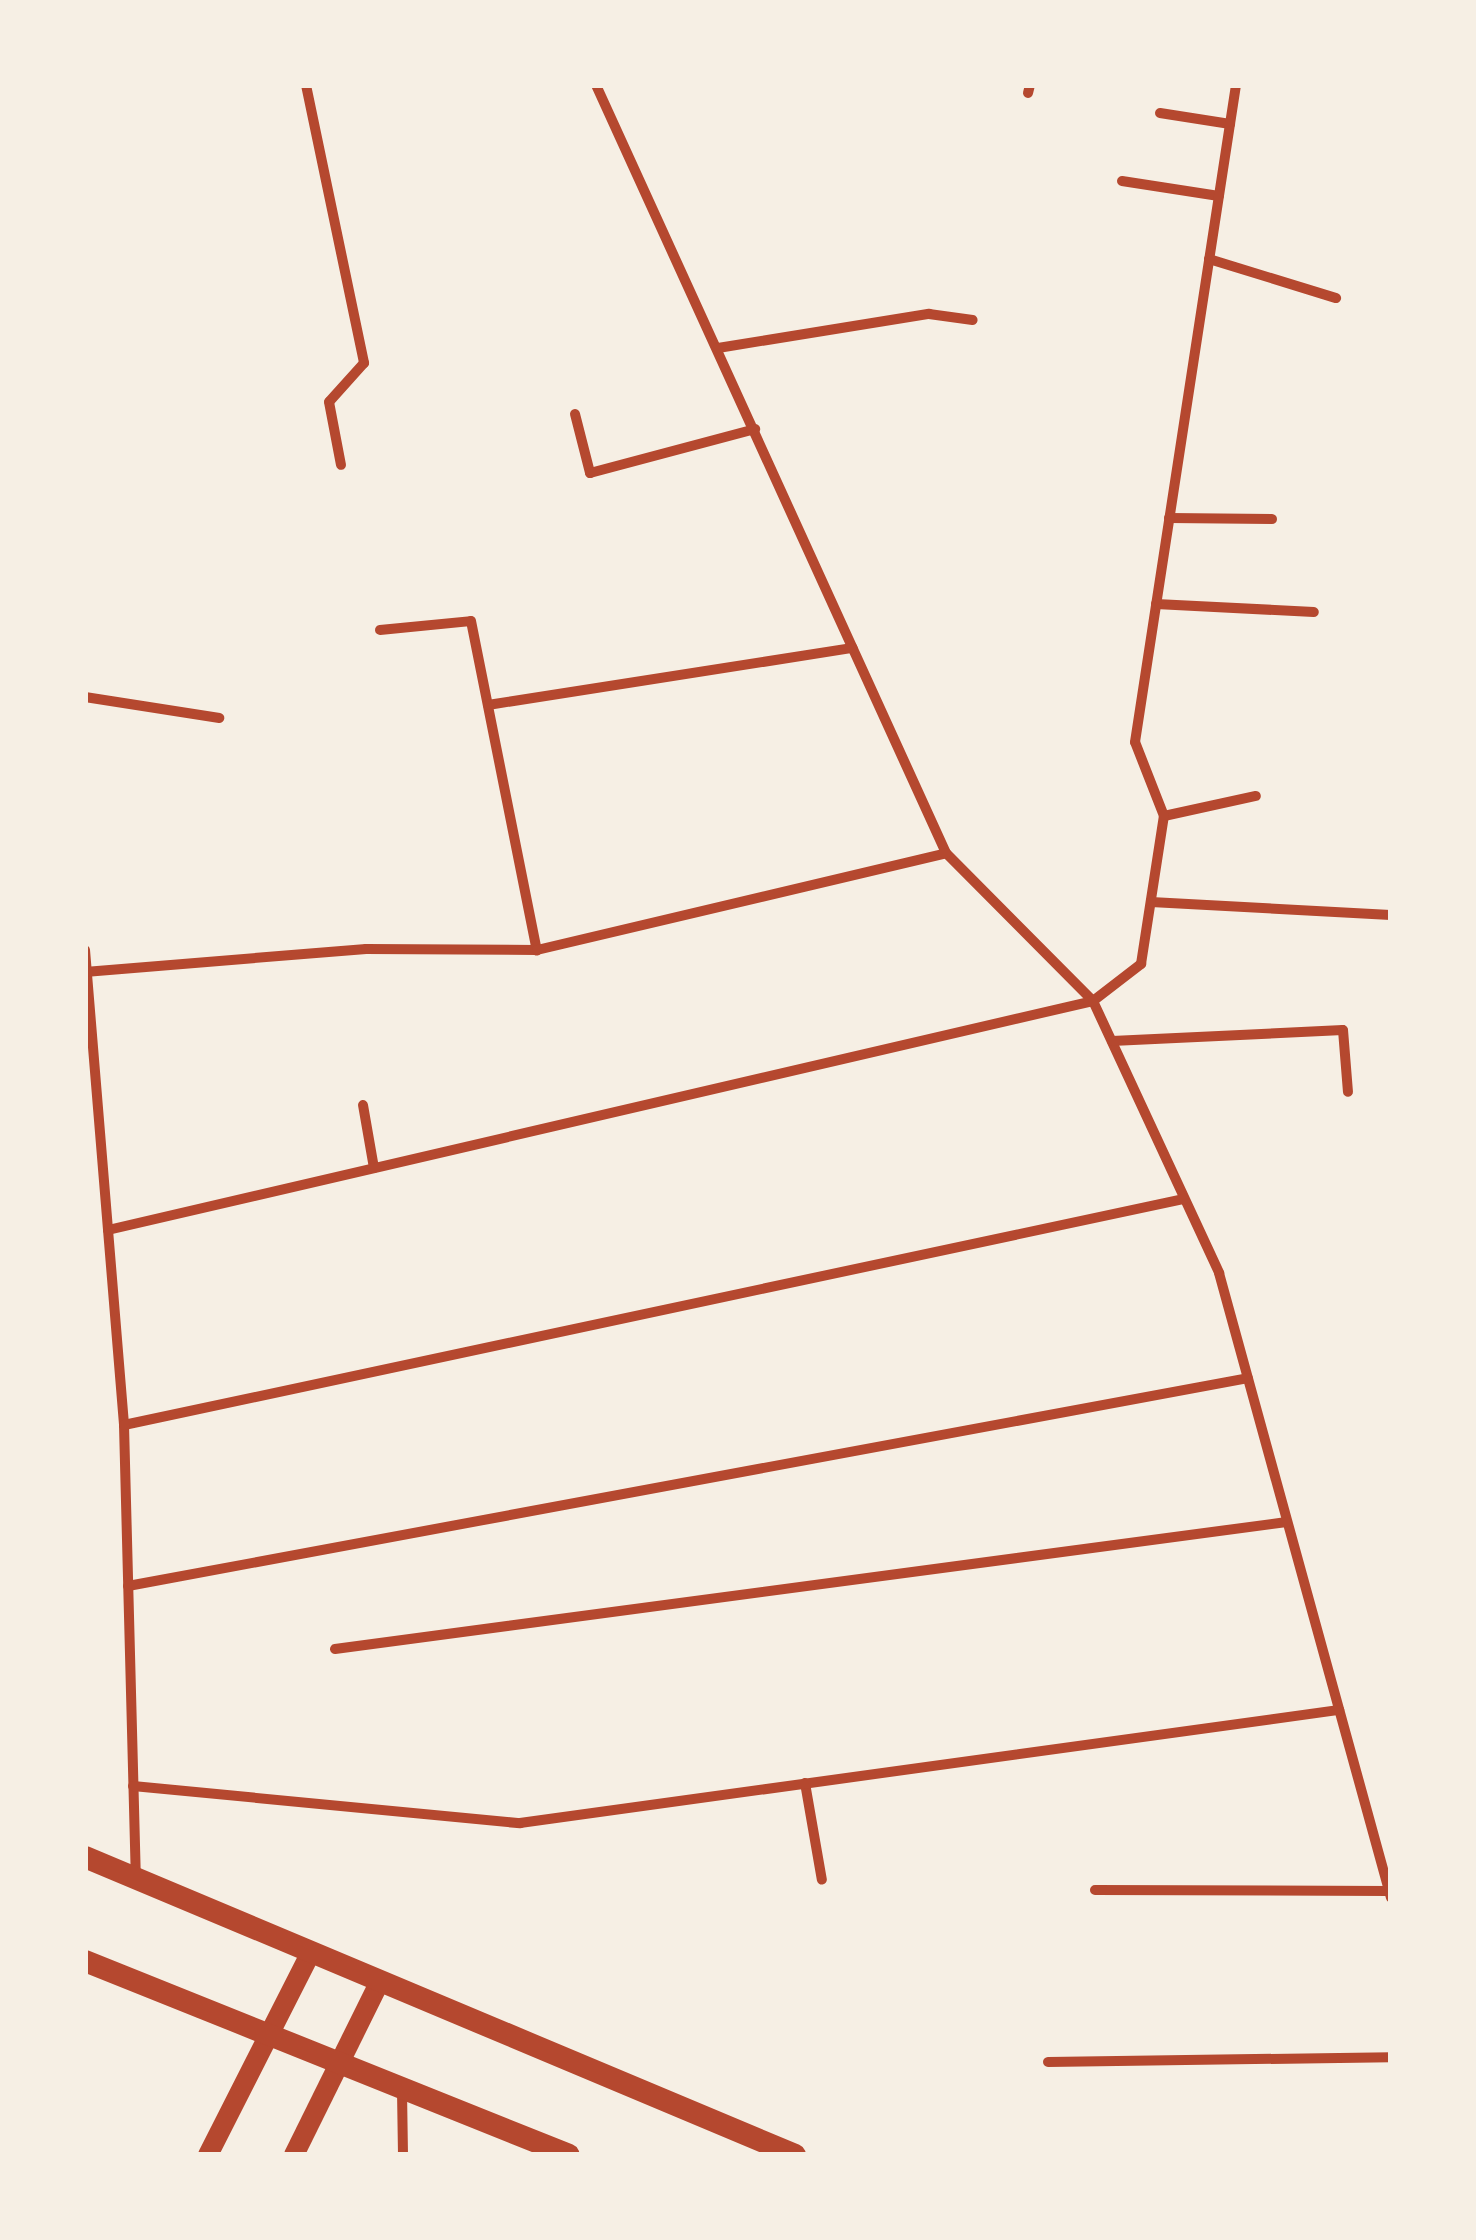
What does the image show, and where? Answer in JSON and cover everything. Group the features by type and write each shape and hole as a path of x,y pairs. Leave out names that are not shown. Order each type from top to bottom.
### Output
{"main road":[{"path":"85,1858 789,2154"},
{"path":"208,2155 311,1952"},
{"path":"85,1961 569,2155"},
{"path":"294,2155 380,1981"}],"street":[{"path":"306,85 364,362 329,402 341,465"},
{"path":"596,85 946,853 1093,1001 1219,1273 1390,1895 1095,1890"},
{"path":"108,1230 1093,1001 1141,964 1164,816 1135,742 1236,85"},
{"path":"1160,113 1230,124"},
{"path":"1122,181 1219,196"},
{"path":"1209,259 1336,298"},
{"path":"718,348 929,314 973,320"},
{"path":"575,414 590,473 755,430"},
{"path":"1169,518 1272,519"},
{"path":"1156,604 1314,612"},
{"path":"380,630 471,621 536,950"},
{"path":"488,705 853,648"},
{"path":"85,697 219,718"},
{"path":"1164,816 1256,796"},
{"path":"86,972 366,950 536,950 946,853"},
{"path":"1151,902 1391,915"},
{"path":"85,950 124,1424 136,1878"},
{"path":"1112,1041 1344,1030 1348,1092"},
{"path":"363,1105 374,1168"},
{"path":"124,1424 1184,1200"},
{"path":"128,1586 1248,1378"},
{"path":"335,1650 1288,1522"},
{"path":"133,1786 520,1822 1339,1710"},
{"path":"805,1784 822,1880"},
{"path":"1048,2062 1391,2057"},
{"path":"402,2091 403,2155"}]}
